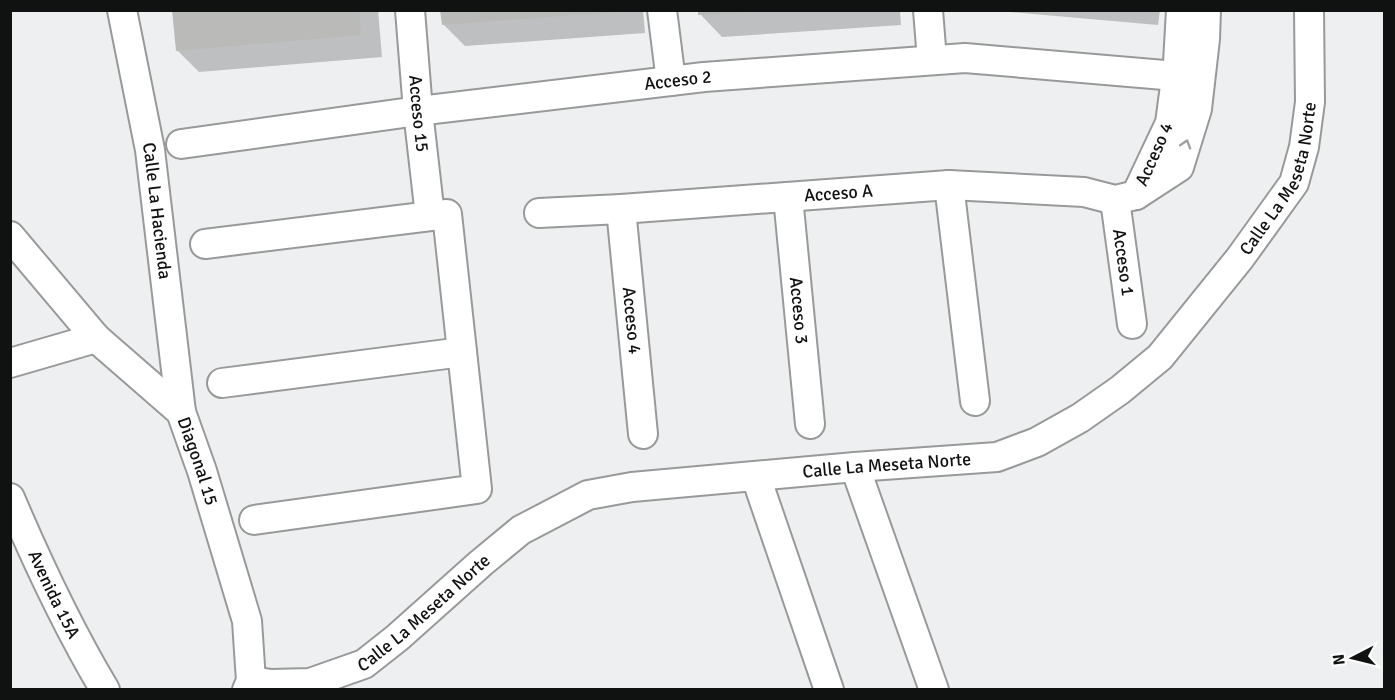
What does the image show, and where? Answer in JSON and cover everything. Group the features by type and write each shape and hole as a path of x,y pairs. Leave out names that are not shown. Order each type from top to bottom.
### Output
{"street":[{"name":"Calle La Hacienda","path":"122,10 150,150 181,412"},
{"name":"Acceso 15","path":"410,10 430,216"},
{"path":"662,10 671,81"},
{"path":"928,10 932,60"},
{"name":"Acceso 4","path":"1125,197 1170,123 1181,10"},
{"name":"Acceso 4","path":"1125,197 1179,167 1197,109 1206,10"},
{"name":"Calle La Meseta Norte","path":"249,685 310,683 364,664 521,530 588,495 632,487 997,457 1037,442 1080,418 1120,390 1160,357 1240,258 1294,183 1304,147 1310,102 1309,10"},
{"name":"Acceso 2","path":"181,144 418,111 671,81 932,60 965,58 1176,76"},
{"path":"949,184 975,401"},
{"name":"Acceso A","path":"539,213 949,184 1084,192 1125,197"},
{"name":"Acceso 3","path":"788,197 810,424"},
{"name":"Acceso 1","path":"1125,197 1132,324"},
{"name":"Acceso 4","path":"621,209 643,434"},
{"path":"205,244 447,214 477,489 254,520"},
{"name":"Diagonal 15","path":"10,236 96,338 181,412 202,471 247,621 249,685"},
{"path":"10,363 96,338"},
{"path":"222,383 462,352"},
{"path":"855,467 934,690"},
{"path":"756,477 829,690"},
{"name":"Avenida 15A","path":"10,498 58,604 105,690"}],"building":[{"path":"172,10 359,10 361,35 176,51"},
{"path":"440,10 615,10 615,12 442,25"},
{"path":"698,10 742,10 742,12 698,15"}]}
